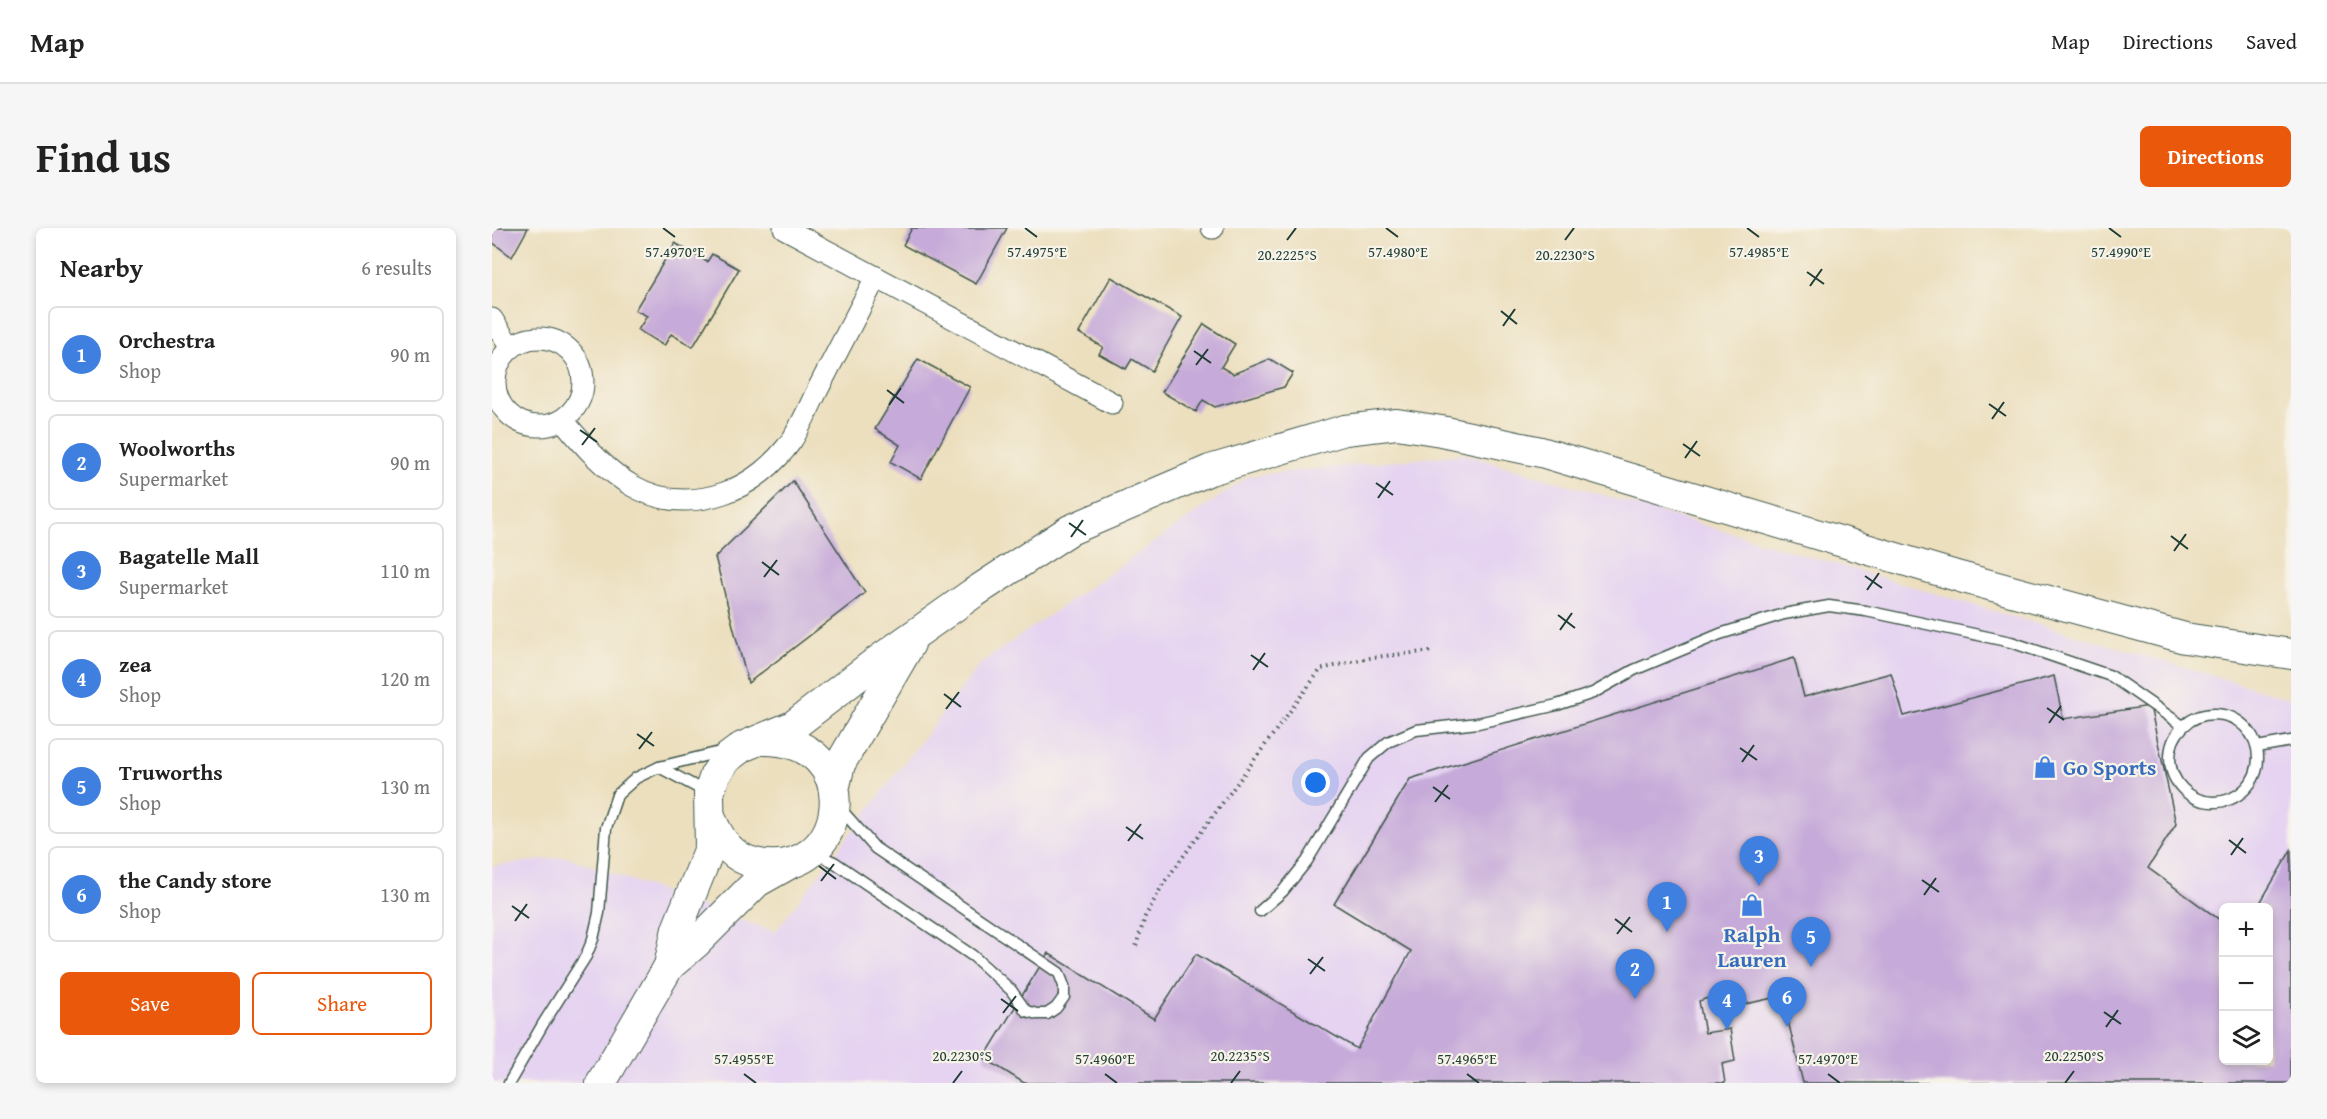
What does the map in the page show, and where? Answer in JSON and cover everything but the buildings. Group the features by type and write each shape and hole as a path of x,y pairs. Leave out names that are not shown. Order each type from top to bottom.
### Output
{"main road":[{"path":"601,1083 669,966 677,929 710,848 709,803 715,775 726,759 751,743 794,726 876,662 1009,568 1070,530 1210,470 1345,430 1397,424 1441,430 1541,452 1960,577 2185,638 2291,654"},
{"path":"669,966 697,942 757,882 801,858 825,838 833,821 840,764 916,634"},
{"path":"751,743 780,739 807,750 828,771 835,796"},
{"path":"709,803 716,833 729,850 748,862 769,866 801,858"}],"street":[{"path":"784,228 1112,404"},
{"path":"563,420 598,461 636,489 656,498 692,500 743,487 768,467 792,440 876,277"},
{"path":"492,319 511,348"},
{"path":"538,338 552,340 565,346 575,356 584,383 581,398 574,410 563,420 549,426 535,427 520,422 496,406 496,374 501,360 511,348 523,341 538,338"}],"lane":[{"path":"1260,911 1283,891 1307,861 1369,758 1388,742 1416,730 1478,723 1557,705 1593,693 1634,670 1720,634 1784,614 1829,606 1866,611 2011,642 2111,676 2183,726"},
{"path":"2208,713 2235,718 2246,727 2257,747 2258,766 2252,780 2242,792 2229,800 2214,803 2199,800 2186,793 2176,781 2170,767 2170,751 2174,737 2183,726 2194,718 2208,713"},
{"path":"2257,747 2291,741"},
{"path":"509,1083 586,956 593,939 599,913 606,828 617,795 636,778 659,766 751,743"},
{"path":"659,766 709,803"},
{"path":"801,858 834,862 973,956 1011,990 1026,1011 1047,1014 1056,1008 1064,997 1064,986 1059,974 875,848 853,826 835,796"}],"path":[{"path":"1136,946 1145,917 1163,884 1321,669 1374,657 1433,651"}],"shaded area":[{"path":"1464,454 2291,699 2291,1083 492,1083 492,866 567,857 775,932 981,663 1249,476"}],"place":[{"name":"Go Sports","path":"2045,767"},
{"name":"Bagatelle Mall","path":"1759,886"},
{"name":"Ralph Lauren","path":"1752,905"},
{"name":"Orchestra","path":"1667,932"},
{"name":"Truworths","path":"1811,967"},
{"name":"Woolworths","path":"1635,999"},
{"name":"the Candy store","path":"1787,1027"},
{"name":"zea","path":"1727,1030"}]}
